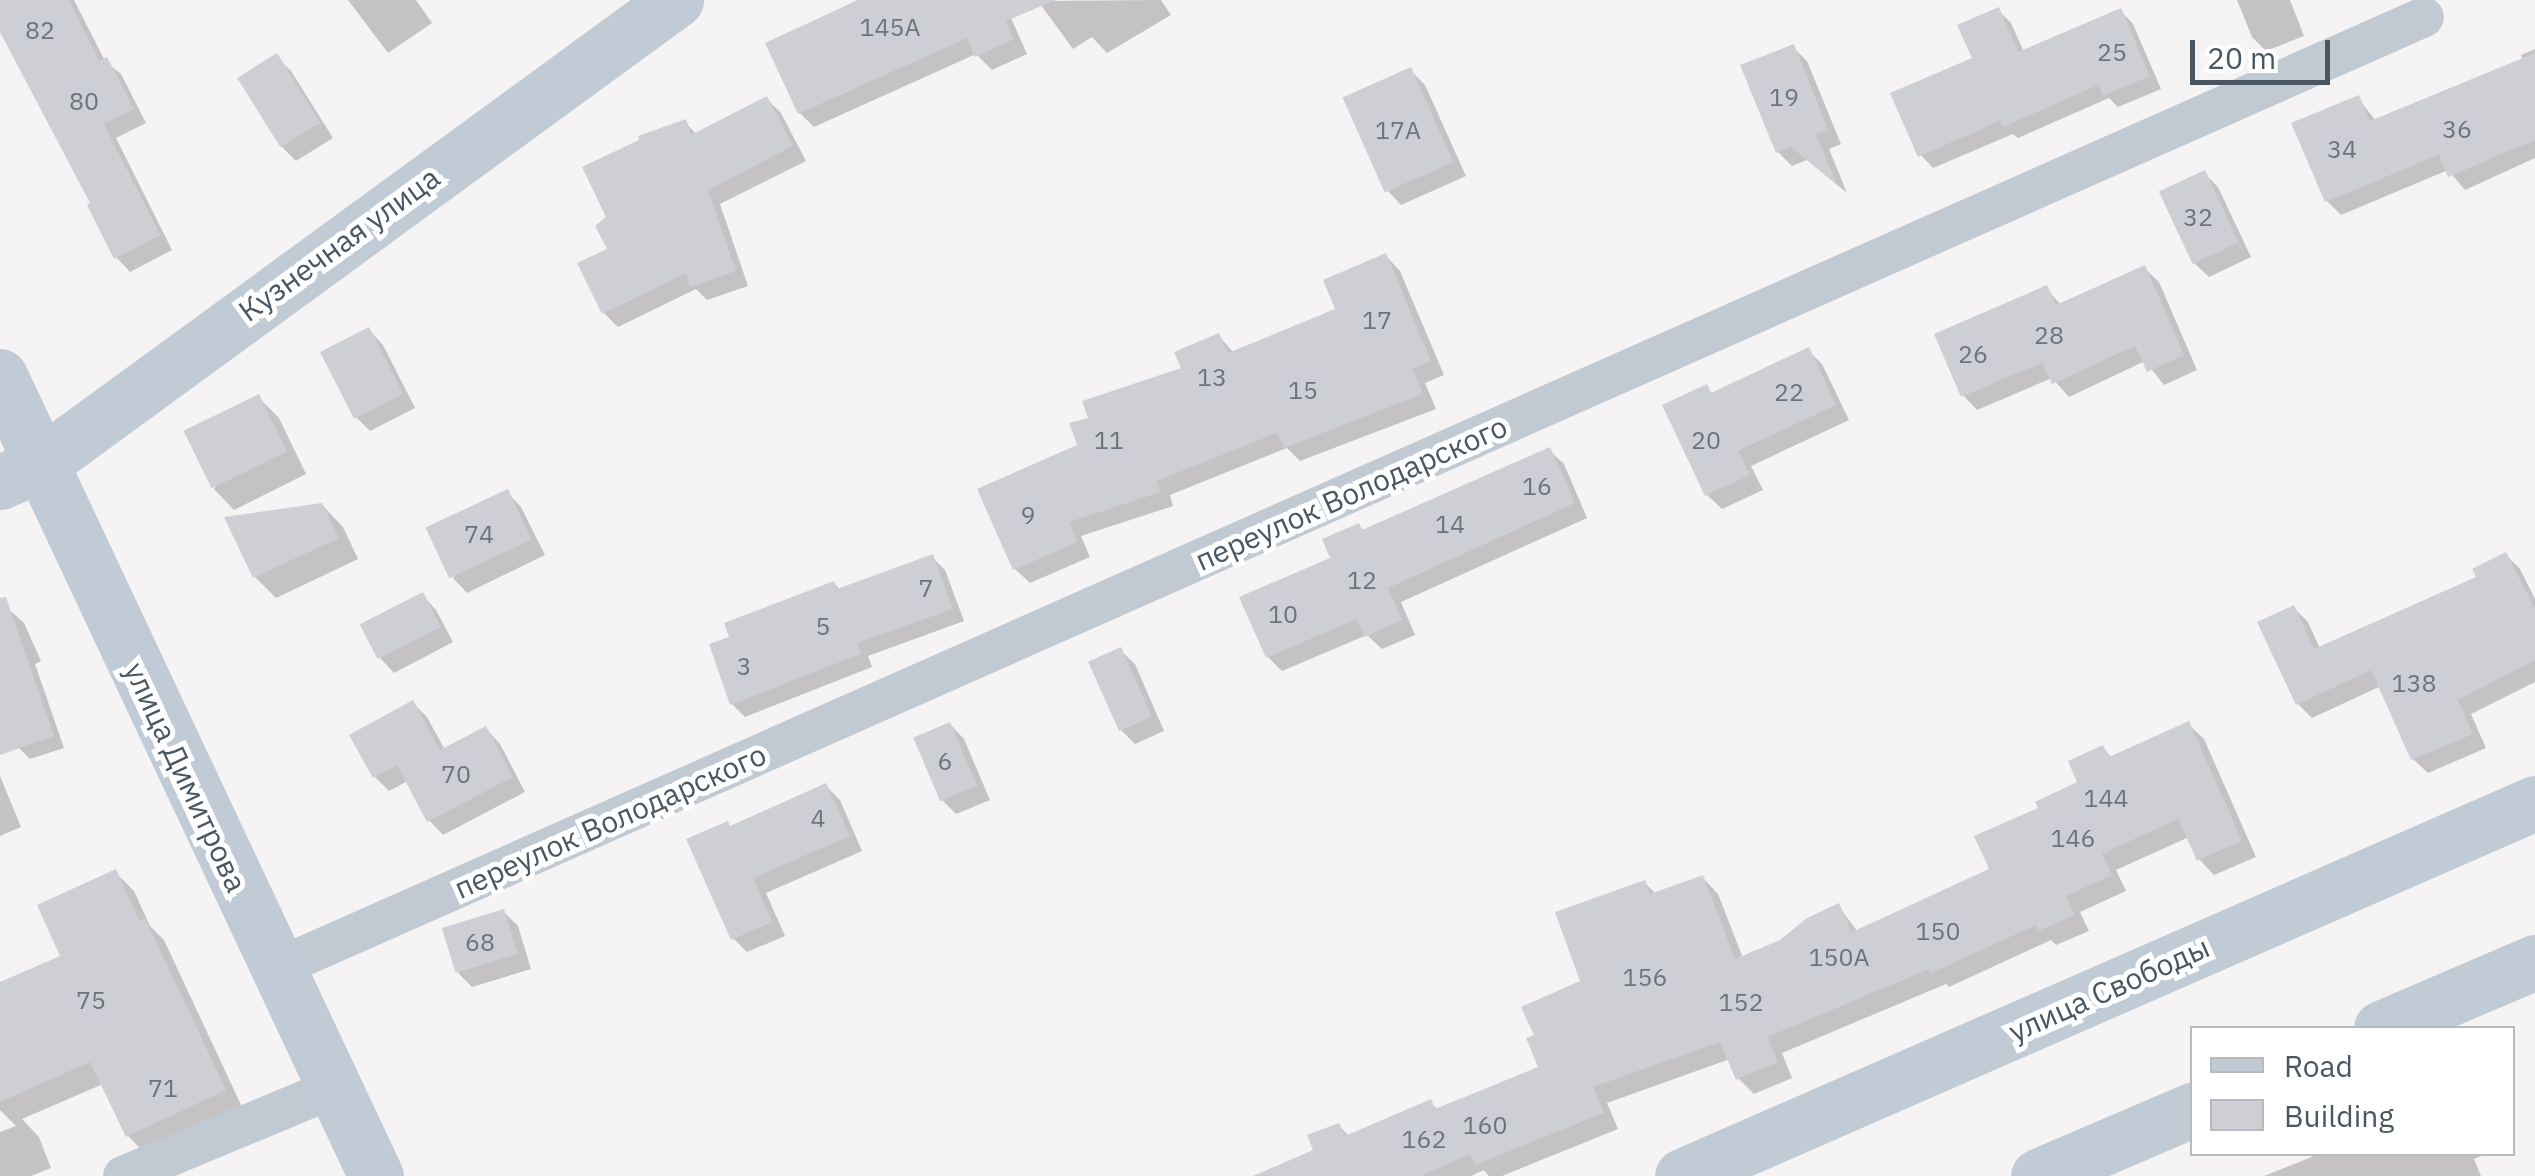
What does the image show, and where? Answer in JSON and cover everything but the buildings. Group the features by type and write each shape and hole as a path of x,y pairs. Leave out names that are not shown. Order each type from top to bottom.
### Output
{"main road":[{"name":"Кузнечная улица","path":"19,474 676,0"},
{"name":"улица Димитрова","path":"0,376 19,474 277,968 376,1176"},
{"name":"улица Свободы","path":"1682,1176 2535,803"},
{"path":"2386,1026 2535,962"},
{"path":"2038,1176 2190,1111"}],"street":[{"name":"переулок Володарского","path":"277,968 2424,16"},
{"path":"123,1176 334,1088"}]}
